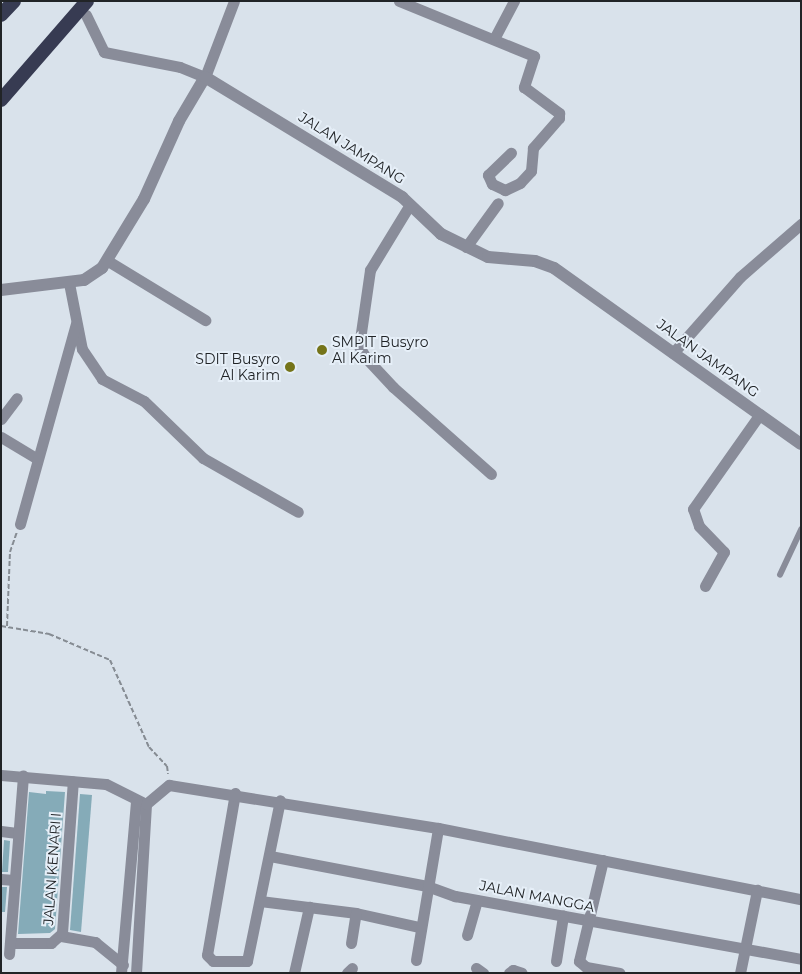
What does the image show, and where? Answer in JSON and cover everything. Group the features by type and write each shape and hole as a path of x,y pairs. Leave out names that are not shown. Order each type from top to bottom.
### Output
{"highway":[{"path":"1,15 14,1"},
{"path":"1,100 86,8"}],"street":[{"path":"1,290 69,283 89,277 108,261 144,199 179,121 205,77 234,1"},
{"path":"399,1 495,37 534,56 524,87 559,113 550,132 533,148 531,171 520,183 505,190 492,184 488,176 511,152"},
{"path":"495,37 514,1"},
{"path":"86,8 104,52 180,67 205,77"},
{"name":"JALAN JAMPANG","path":"205,77 402,197 409,206 441,234 488,257 535,261 554,268 801,444"},
{"path":"466,247 498,203"},
{"path":"409,206 370,270 359,346 366,358 393,387 491,474"},
{"path":"673,353 740,278 801,224"},
{"path":"108,261 204,320"},
{"path":"69,283 82,349 102,379 144,401 203,458 298,512"},
{"path":"20,524 36,458 59,392 77,317"},
{"path":"1,420 17,398"},
{"path":"705,586 724,552 699,526 693,508 760,414"},
{"path":"1,437 36,458"},
{"path":"1,775 106,784 141,802"},
{"path":"6,918 14,880 23,776"},
{"name":"JALAN KENARI I","path":"6,918 10,949 51,943 61,936 73,781"},
{"path":"141,802 169,784 235,793 438,828 801,899"},
{"path":"235,793 208,959 246,962 270,856 280,800"},
{"path":"122,969 141,802"},
{"path":"136,973 141,802"},
{"path":"416,960 419,927 438,828"},
{"path":"1,832 17,833"},
{"name":"JALAN MANGGA","path":"270,856 427,886 477,900 743,951 801,959"},
{"path":"603,860 579,962 619,973"},
{"path":"1,879 14,880"},
{"path":"740,973 757,890"},
{"path":"467,935 477,900"},
{"path":"260,901 356,913 419,927"},
{"path":"294,973 309,907"},
{"path":"350,943 356,913"},
{"path":"556,961 562,916"},
{"path":"61,936 95,942 122,969"},
{"path":"509,973 514,970 522,973"}],"lane":[{"path":"780,575 801,530"}],"path":[{"path":"7,626 10,552 20,524"},
{"path":"1,626 48,634 110,660 149,747 167,766"}],"building":[{"path":"46,791 65,792 55,929 50,933 18,934 29,792 46,794"},
{"path":"80,794 92,795 81,932 70,930"},
{"path":"4,840 10,841 8,872 2,872"},
{"path":"1,887 7,887 5,912 1,912"}],"place":[{"name":"SMPIT Busyro Al Karim","path":"322,350"},
{"name":"SDIT Busyro Al Karim","path":"290,367"}]}
